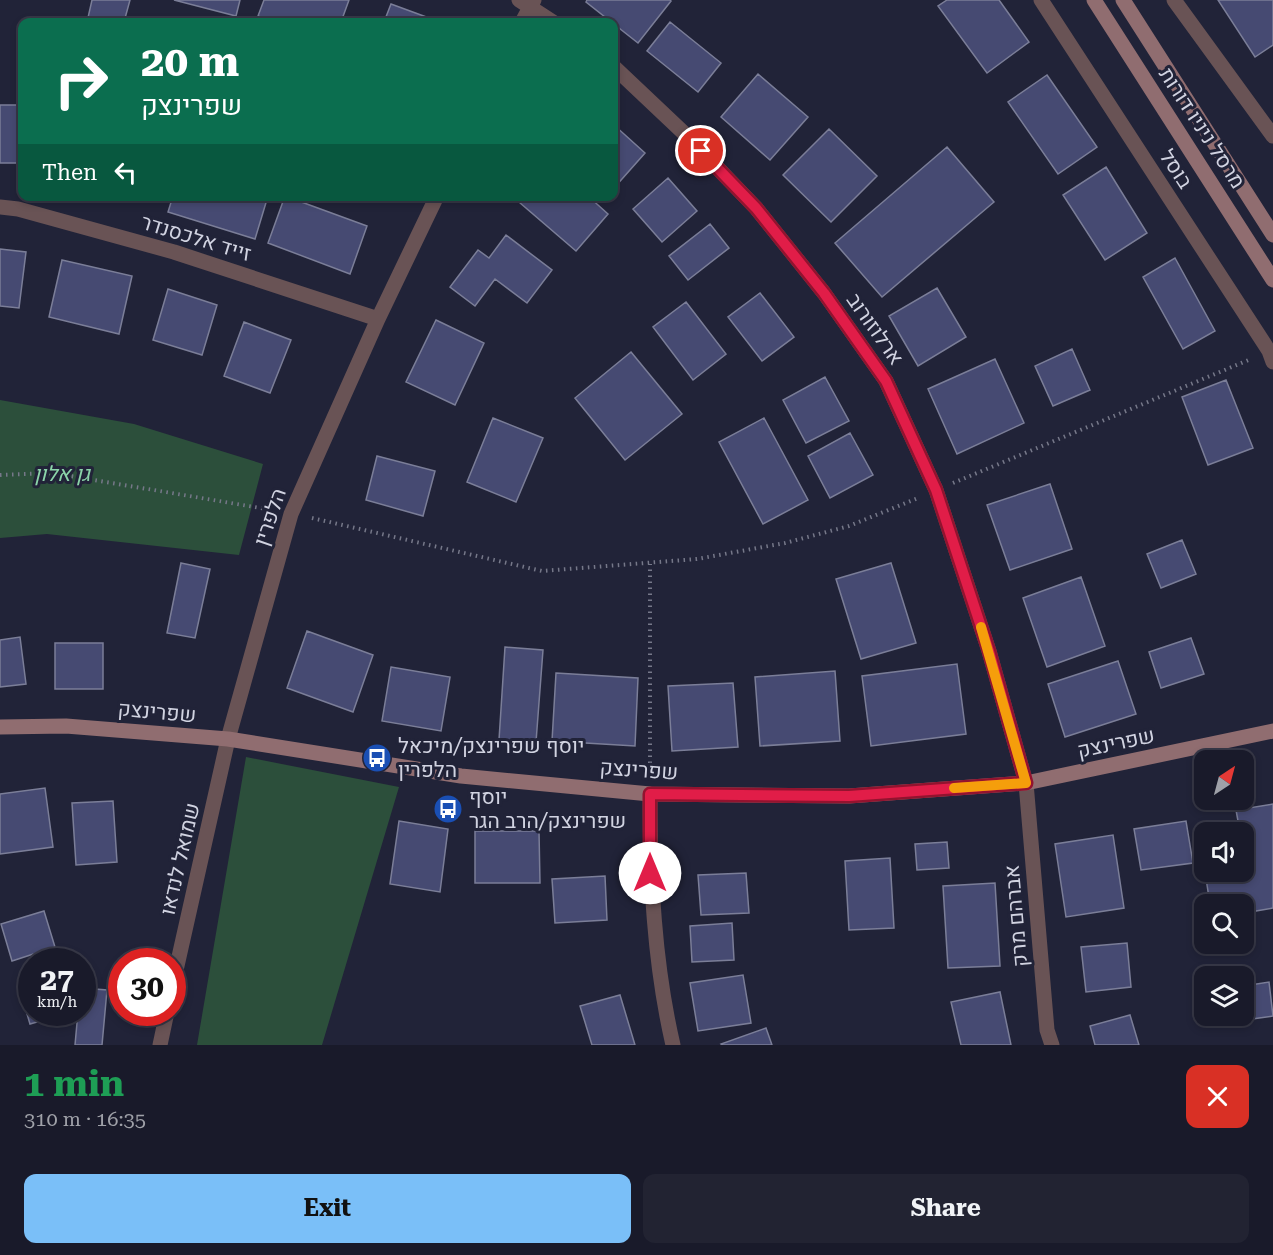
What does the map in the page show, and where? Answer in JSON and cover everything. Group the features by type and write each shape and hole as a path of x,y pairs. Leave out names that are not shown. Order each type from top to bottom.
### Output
{"street":[{"name":"בוסל","path":"1041,0 1271,357"},
{"name":"מרסל ניניו דורות","path":"1094,0 1273,280"},
{"name":"מרסל ניניו דורות","path":"1123,0 1273,235"},
{"path":"1174,0 1273,136"},
{"path":"523,18 528,2 548,18"},
{"name":"ארלוזורוב","path":"618,71 687,136 756,208 824,293 886,381 936,490 989,651 1026,783"},
{"name":"הלפרין","path":"228,739 291,513 378,319 435,201"},
{"name":"זייד אלכסנדר","path":"0,207 18,209 174,252 378,319"},
{"name":"שפרינצק","path":"0,727 66,726 228,739 461,776 650,794 849,796 1026,783 1273,731"},
{"name":"שמואל לנדאו","path":"181,948 228,739"},
{"name":"אברהם מרק","path":"1026,783 1047,1030 1052,1045"},
{"path":"650,794 650,873 658,967 673,1045"},
{"path":"160,1045 164,1026"}],"path":[{"path":"0,475 53,473 291,513 542,571 650,564 697,559 785,543 849,526 1271,357"},
{"path":"650,564 650,794"}],"green space":[{"name":"גן אלון","path":"0,400 134,424 263,464 239,555 47,534 0,538"},
{"path":"246,757 399,787 322,1045 197,1045"}],"building":[{"path":"92,0 130,0 125,18 88,18"},
{"path":"174,0 240,0 236,16"},
{"path":"264,0 349,0 342,18 264,18 258,16"},
{"path":"587,0 671,1 638,43 618,27 618,18 606,18 586,2"},
{"path":"947,0 999,0 1029,42 987,73 938,6"},
{"path":"1218,0 1273,0 1273,45 1255,57"},
{"path":"391,4 429,18 386,18"},
{"path":"670,22 721,63 698,92 647,51"},
{"path":"758,74 808,117 770,160 721,117"},
{"path":"1047,75 1097,147 1058,174 1008,102"},
{"path":"0,105 18,105 18,163 0,163"},
{"path":"618,129 645,153 618,183"},
{"path":"829,129 877,176 831,222 783,175"},
{"path":"947,147 994,202 882,297 835,243"},
{"path":"1106,167 1147,233 1105,260 1063,195"},
{"path":"668,178 697,211 662,242 633,209"},
{"path":"171,201 266,201 255,239 168,212"},
{"path":"283,201 299,201 367,226 350,274 268,243"},
{"path":"518,201 594,201 608,214 576,251"},
{"path":"710,224 729,248 688,280 669,256"},
{"path":"506,235 552,270 527,303 495,279 475,306 450,287 478,250 489,258"},
{"path":"0,249 26,252 19,308 0,306"},
{"path":"1175,258 1215,331 1183,349 1143,277"},
{"path":"62,260 132,276 119,334 49,317"},
{"path":"937,288 966,337 918,366 889,316"},
{"path":"168,289 217,305 202,355 153,340"},
{"path":"760,293 794,337 762,361 728,317"},
{"path":"686,302 726,354 693,380 653,327"},
{"path":"436,320 484,343 455,405 406,382"},
{"path":"244,322 291,340 270,393 224,376"},
{"path":"1072,349 1090,390 1053,406 1035,366"},
{"path":"631,352 682,414 625,460 575,398"},
{"path":"995,359 1024,423 957,454 928,389"},
{"path":"825,377 849,421 806,443 783,400"},
{"path":"1226,380 1253,448 1208,465 1182,397"},
{"path":"493,418 543,438 516,502 467,482"},
{"path":"764,418 808,500 763,524 719,442"},
{"path":"850,433 873,475 830,498 808,456"},
{"path":"377,456 435,471 423,516 366,500"},
{"path":"1050,484 1072,549 1010,570 987,505"},
{"path":"1182,540 1196,574 1161,588 1147,554"},
{"path":"181,563 210,569 195,638 167,633"},
{"path":"891,563 916,643 861,659 836,579"},
{"path":"1081,577 1105,646 1047,667 1023,598"},
{"path":"307,631 373,655 353,712 287,688"},
{"path":"20,637 26,684 0,687 0,640"},
{"path":"1191,638 1204,674 1161,688 1149,652"},
{"path":"55,643 103,643 103,689 55,689"},
{"path":"505,647 543,650 536,742 499,740"},
{"path":"1118,661 1136,714 1065,737 1048,684"},
{"path":"957,664 966,734 871,746 862,676"},
{"path":"391,667 450,677 441,731 382,721"},
{"path":"835,671 840,741 760,746 755,677"},
{"path":"556,673 638,678 635,746 552,741"},
{"path":"733,683 738,747 672,751 668,686"},
{"path":"45,788 53,847 0,854 0,794"},
{"path":"113,801 117,862 76,865 72,803"},
{"path":"1273,804 1273,908 1254,911 1254,894 1208,894 1207,882 1254,882 1254,822 1238,822 1236,810 1254,810 1254,807"},
{"path":"399,821 448,829 440,892 390,884"},
{"path":"1186,821 1193,863 1141,870 1134,829"},
{"path":"475,831 539,831 540,883 475,883"},
{"path":"1113,835 1124,908 1066,917 1055,844"},
{"path":"947,842 949,868 917,870 915,844"},
{"path":"890,858 894,928 849,930 845,861"},
{"path":"746,873 749,913 701,915 698,875"},
{"path":"605,876 607,920 555,923 552,879"},
{"path":"995,883 1000,966 948,968 943,886"},
{"path":"44,911 55,947 18,948 18,959 12,961 1,924"},
{"path":"732,923 734,960 692,962 690,926"},
{"path":"1127,943 1131,987 1086,992 1081,947"},
{"path":"743,975 751,1023 698,1031 690,983"},
{"path":"1269,982 1273,1016 1254,1019 1254,984"},
{"path":"96,989 107,990 102,1045 75,1045 77,1026 96,1026"},
{"path":"1000,992 1011,1045 961,1045 951,1002"},
{"path":"620,995 635,1045 592,1045 580,1006"},
{"path":"1130,1015 1139,1045 1095,1045 1090,1026"},
{"path":"766,1028 772,1045 721,1044"}],"slow traffic":[{"path":"954,788 1026,783 981,627"}],"place":[{"name":"יוסף שפרינצק/מיכאל הלפרין","path":"377,758"},
{"name":"יוסף שפרינצק/הרב הגר","path":"448,809"}],"route":[{"path":"650,873 650,794 849,796 1026,783 989,651 936,490 886,381 824,293 756,208 701,151"}]}
